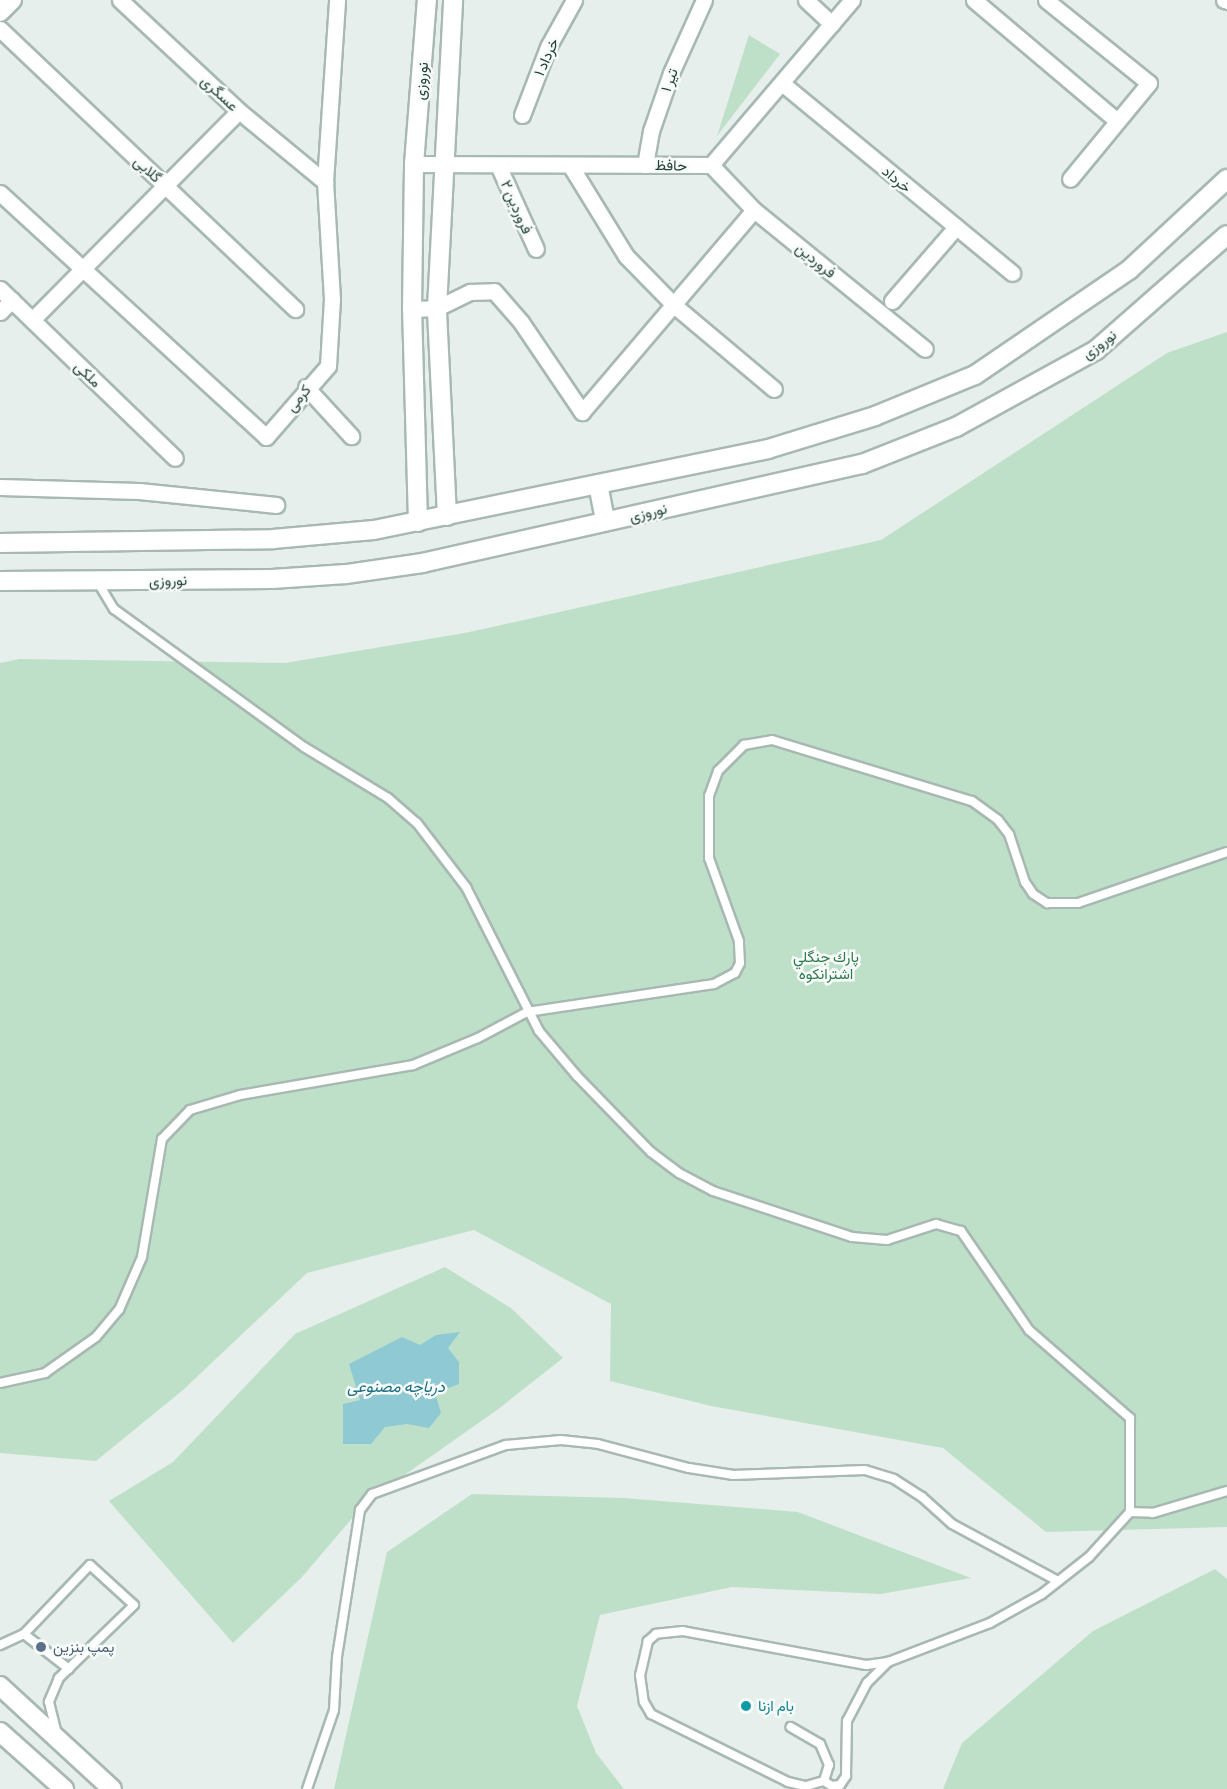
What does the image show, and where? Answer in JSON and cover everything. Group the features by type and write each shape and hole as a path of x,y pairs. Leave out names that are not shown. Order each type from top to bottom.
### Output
{"street":[{"path":"0,12 12,0"},
{"name":"عسگری","path":"120,0 239,111 325,182"},
{"name":"کرمی","path":"0,193 81,270 266,436 306,387 328,366 332,299 325,182 337,0"},
{"name":"نوروزی","path":"418,522 412,309 414,164 427,0"},
{"name":"نوروزی","path":"447,516 437,308 442,165 453,0"},
{"name":"خرداد ۱","path":"522,115 548,47 574,0"},
{"path":"806,0 832,24"},
{"path":"711,165 783,84 852,0"},
{"path":"974,0 1117,121"},
{"path":"1046,0 1149,83 1070,179"},
{"name":"تیر ۱","path":"645,165 651,131 670,73 701,2"},
{"name":"گلابی","path":"0,29 295,309"},
{"name":"خرداد","path":"783,84 1012,273"},
{"path":"32,320 239,111"},
{"name":"حافظ","path":"414,164 711,165"},
{"name":"فروردین ۲","path":"498,165 536,249"},
{"path":"570,165 626,256 675,306 774,389"},
{"name":"فروردین","path":"711,165 754,210 925,349"},
{"path":"0,543 273,539 374,530 768,449 875,416 975,375 1129,270 1227,179"},
{"path":"412,309 437,308 470,292 494,291 521,322 582,412 675,306 754,210"},
{"path":"892,301 956,227"},
{"name":"نوروزی","path":"0,581 272,579 346,574 422,563 862,464 956,427 1095,350 1227,235"},
{"path":"0,312 6,295"},
{"name":"ملکی","path":"6,295 176,458"},
{"path":"306,387 351,436"},
{"path":"598,484 605,521"},
{"path":"0,487 139,491 276,504"},
{"path":"0,1686 112,1789"},
{"path":"0,1732 64,1789"}],"lane":[{"path":"98,581 114,609 304,747 388,798 417,824 466,887 527,1012 577,1076 651,1152 679,1173 713,1191 852,1237 887,1240 936,1224 961,1231 1029,1330 1130,1418 1130,1512 1089,1557 1058,1581 990,1623 888,1662 837,1662 682,1631 656,1634 648,1641 640,1675 644,1702 651,1714 788,1782 806,1786 824,1780"},
{"path":"0,1383 45,1373 96,1337 119,1310 142,1257 162,1139 190,1110 240,1095 412,1065 478,1038 527,1012 714,984 735,973 740,963 739,941 709,858 709,796 718,771 732,755 759,740 772,740 972,801 998,820 1009,834 1025,882 1033,894 1047,903 1078,903 1227,852"},
{"path":"307,1789 334,1710 339,1645 360,1510 372,1494 506,1445 561,1440 598,1444 689,1468 733,1475 866,1470 894,1479 922,1497 952,1524 1058,1581"},
{"path":"1130,1512 1153,1513 1227,1491"},
{"path":"0,1645 24,1634 90,1565 134,1605 59,1678 49,1702 57,1736"},
{"path":"24,1634 69,1669"},
{"path":"824,1780 832,1786 840,1785 846,1776 847,1721 867,1683 888,1662"},
{"path":"791,1727 820,1744 829,1765 824,1780"}],"green space":[{"path":"749,35 780,54 717,136"},
{"name":"پارك جنگلي اشترانكوه","path":"1227,332 1227,1527 1046,1532 943,1448 711,1406 610,1381 611,1304 474,1230 307,1273 183,1390 96,1461 0,1453 0,663 19,659 285,663 465,633 881,540 1167,353"},
{"path":"445,1267 511,1308 563,1358 497,1410 366,1502 302,1577 233,1643 109,1501 173,1462 295,1334"},
{"path":"472,1494 624,1498 798,1512 971,1578 881,1594 732,1587 600,1615 577,1706 596,1753 624,1789 334,1789 387,1552"},
{"path":"1215,1569 1227,1579 1227,1789 943,1789 962,1743 1093,1631"}],"water":[{"name":"دریاچه مصنوعی","path":"460,1332 448,1348 459,1362 459,1384 435,1393 441,1413 429,1428 407,1424 385,1427 371,1444 343,1444 343,1404 360,1400 349,1364 402,1337 420,1345 436,1335"}],"place":[{"name":"پمپ بنزین","path":"41,1647"},
{"name":"بام ازنا","path":"746,1706"}]}
